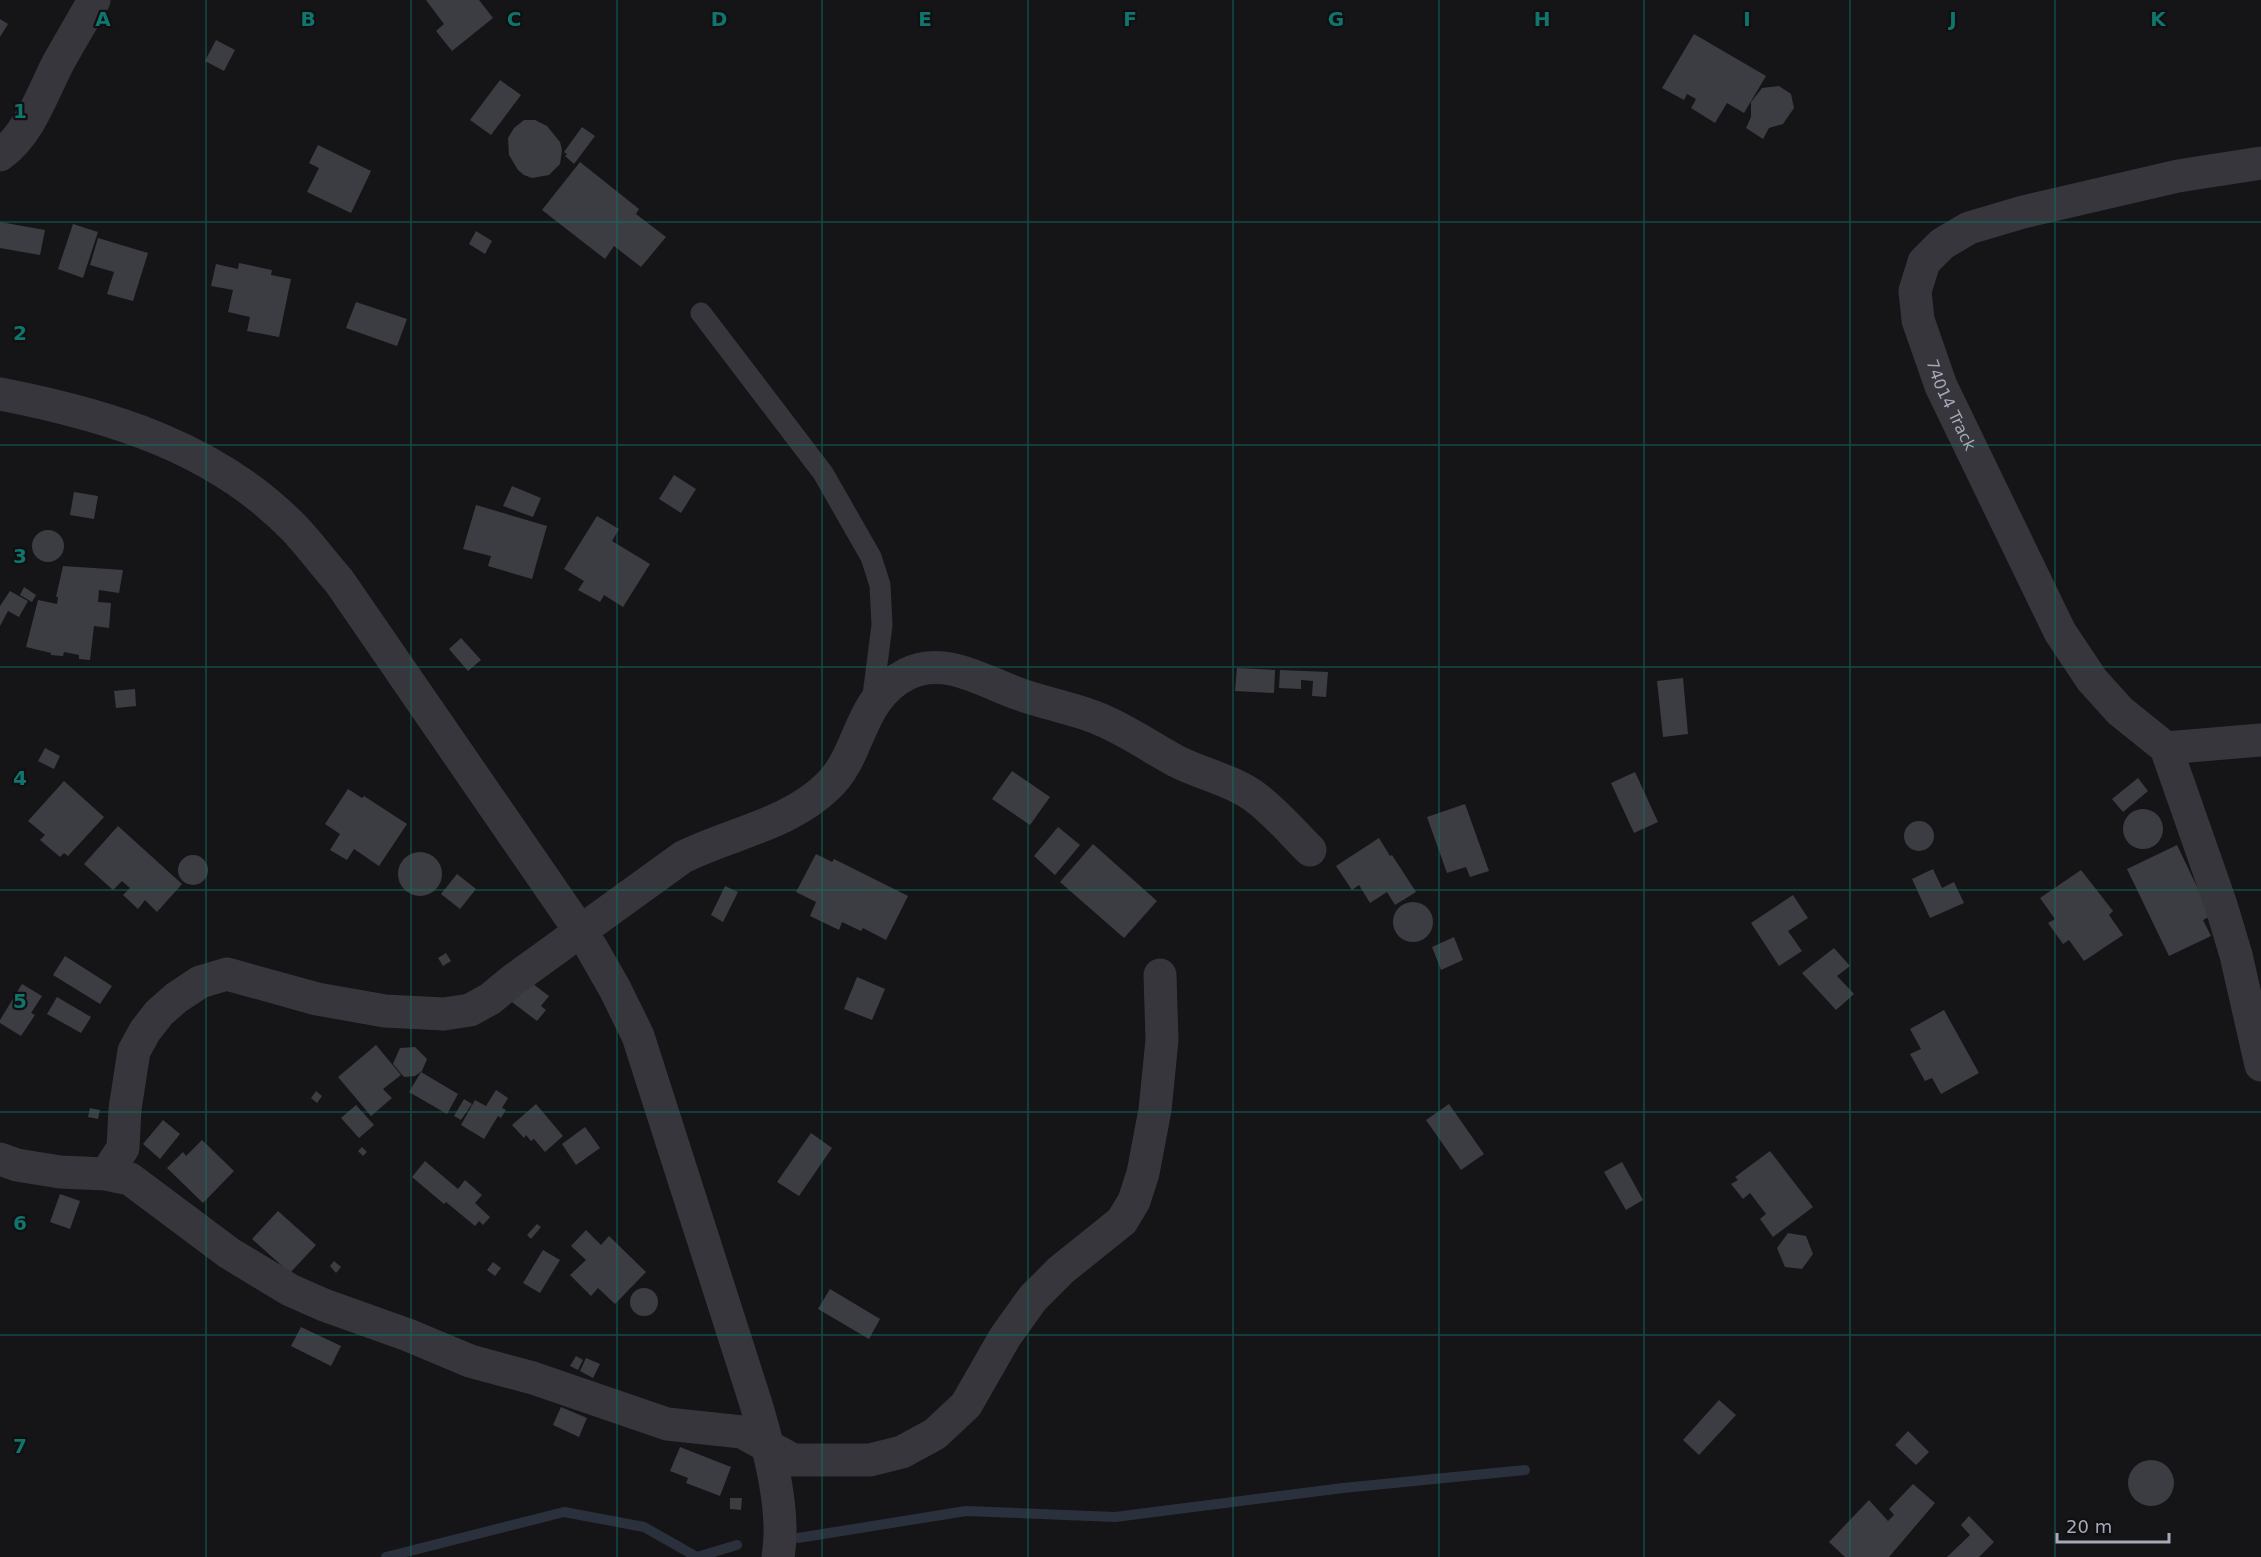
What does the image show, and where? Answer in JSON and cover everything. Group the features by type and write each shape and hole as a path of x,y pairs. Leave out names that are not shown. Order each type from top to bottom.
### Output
{"street":[{"path":"0,155 24,132 94,0"},
{"name":"74014 Track","path":"2166,748 2120,711 2092,680 2060,632 1941,386 1918,320 1915,291 1924,262 1942,244 1969,228 2023,212 2178,176 2261,164"},
{"path":"0,394 61,406 116,422 167,441 215,466 254,493 294,528 339,581 580,931 615,989 638,1036 769,1448 777,1491 780,1546 778,1557"},
{"path":"106,1174 123,1148 125,1109 134,1051 159,1013 200,982 227,974 328,1001 385,1011 444,1014 470,1010 490,999 683,857 708,844 781,818 812,801 830,785 845,762 872,705 886,688 908,673 928,667 953,668 1019,694 1097,718 1176,761 1230,783 1259,801 1310,850"},
{"path":"2261,740 2166,748 2221,905 2236,955 2261,1065"},
{"path":"0,1159 17,1165 60,1172 106,1174 130,1179 229,1252 290,1290 470,1361 533,1378 668,1424 742,1432 793,1460 870,1460 902,1452 935,1434 966,1405 1005,1337 1033,1298 1061,1270 1122,1221 1134,1201 1143,1173 1155,1110 1162,1040 1160,975"}],"lane":[{"path":"701,313 823,473 871,557 880,585 882,625 872,705"}],"building":[{"path":"426,0 479,0 493,18 452,51 436,31 444,24"},
{"path":"0,19 8,24 0,37"},
{"path":"1694,34 1766,76 1744,113 1727,103 1715,123 1691,108 1696,99 1687,94 1684,100 1662,88"},
{"path":"216,40 235,50 224,71 205,61"},
{"path":"500,80 521,95 491,135 470,120"},
{"path":"1779,86 1791,94 1794,108 1783,124 1769,128 1763,139 1746,128 1751,117 1751,102 1762,88"},
{"path":"524,120 535,120 547,126 560,142 562,150 560,164 549,175 532,178 524,175 509,155 508,138 514,128"},
{"path":"582,127 595,136 574,164 564,152"},
{"path":"318,145 371,171 351,213 307,192 319,168 309,163"},
{"path":"580,162 639,209 636,214 666,237 641,267 614,246 605,259 542,210"},
{"path":"0,222 45,230 40,255 0,248"},
{"path":"73,224 98,232 83,278 58,269"},
{"path":"476,231 492,241 485,254 469,244"},
{"path":"98,238 148,253 133,301 107,294 114,272 90,265"},
{"path":"239,263 272,270 271,275 291,279 279,337 247,331 250,317 228,312 233,290 211,286 216,264 238,269"},
{"path":"356,302 407,319 397,346 346,328"},
{"path":"674,475 696,489 681,513 659,499"},
{"path":"512,486 541,498 533,517 503,506"},
{"path":"74,492 98,496 94,519 70,515"},
{"path":"476,505 547,526 532,579 488,566 491,556 463,549"},
{"path":"597,516 619,529 612,541 650,564 623,607 604,595 600,602 578,590 584,581 564,569"},
{"path":"48,530 60,534 64,546 60,558 48,562 36,558 32,546 36,534"},
{"path":"63,566 123,570 119,593 99,590 98,602 111,603 109,628 94,626 90,660 79,659 79,655 64,652 63,656 51,655 51,653 26,647 38,600 57,604 58,597 56,597"},
{"path":"24,587 36,595 32,602 20,595"},
{"path":"10,591 28,601 19,617 8,611 0,626 0,606"},
{"path":"461,638 481,660 468,671 449,649"},
{"path":"1237,668 1275,670 1274,693 1235,691"},
{"path":"1280,670 1328,672 1326,697 1312,696 1313,681 1301,680 1301,689 1279,688"},
{"path":"1683,678 1688,734 1663,737 1657,681"},
{"path":"135,689 136,706 116,708 114,691"},
{"path":"45,748 60,756 54,769 38,761"},
{"path":"1012,771 1050,797 1030,825 992,799"},
{"path":"1635,772 1658,822 1634,833 1611,783"},
{"path":"2138,778 2148,791 2123,812 2112,799"},
{"path":"64,781 104,817 68,856 64,853 60,857 40,840 45,835 28,821"},
{"path":"348,789 362,798 364,796 407,824 379,866 354,849 347,860 330,850 340,834 325,824"},
{"path":"1465,804 1489,871 1470,877 1466,867 1447,873 1427,817"},
{"path":"2143,809 2151,810 2157,815 2162,821 2162,837 2157,843 2151,848 2143,849 2135,848 2129,843 2124,837 2123,829 2124,821 2129,815 2135,810"},
{"path":"1919,821 1925,822 1933,830 1933,842 1925,850 1919,851 1913,850 1905,842 1904,836 1905,830 1913,822"},
{"path":"118,826 182,884 157,912 145,900 138,909 123,895 130,888 122,881 113,890 84,864"},
{"path":"1058,827 1080,845 1055,875 1034,856"},
{"path":"1379,838 1416,892 1395,905 1387,892 1370,903 1359,885 1352,890 1336,866"},
{"path":"1093,844 1157,901 1124,938 1060,882"},
{"path":"2177,845 2211,916 2203,920 2211,936 2169,956 2127,869"},
{"path":"420,852 429,853 436,858 441,865 441,883 436,890 429,895 420,896 411,895 404,890 399,883 398,874 399,865 404,858 411,853"},
{"path":"816,854 832,862 834,859 908,896 886,940 863,928 861,931 842,922 839,930 810,916 816,902 796,892"},
{"path":"193,855 199,856 207,864 207,876 199,884 193,885 187,884 179,876 178,870 179,864 187,856"},
{"path":"1933,869 1942,888 1954,882 1964,903 1930,918 1912,879"},
{"path":"2081,870 2113,911 2109,915 2123,935 2084,961 2069,940 2063,944 2048,923 2055,919 2040,898"},
{"path":"457,874 476,889 460,909 441,894"},
{"path":"725,886 738,892 723,922 711,915"},
{"path":"1793,895 1808,918 1788,931 1802,951 1779,966 1751,923"},
{"path":"1413,902 1427,908 1433,922 1427,936 1413,942 1399,936 1393,922 1399,908"},
{"path":"1454,937 1463,960 1441,970 1432,947"},
{"path":"1834,948 1850,966 1837,976 1854,994 1836,1010 1802,973"},
{"path":"446,953 451,961 443,966 438,958"},
{"path":"65,956 112,986 100,1004 53,975"},
{"path":"857,977 885,989 872,1020 844,1009"},
{"path":"529,981 549,996 541,1006 546,1010 537,1021 508,999"},
{"path":"22,984 42,996 31,1013 35,1015 21,1036 0,1023 0,1020"},
{"path":"57,997 91,1017 81,1033 47,1014"},
{"path":"1944,1010 1979,1073 1941,1094 1932,1078 1925,1081 1910,1054 1921,1049 1910,1029"},
{"path":"376,1045 401,1075 383,1089 392,1098 371,1116 338,1077"},
{"path":"415,1047 427,1059 422,1071 415,1076 404,1077 393,1064 400,1048"},
{"path":"421,1072 458,1094 447,1114 409,1092"},
{"path":"496,1090 508,1098 502,1108 506,1110 501,1118 498,1116 484,1139 461,1125 475,1100 486,1106"},
{"path":"316,1091 322,1096 317,1103 311,1098"},
{"path":"464,1099 472,1104 461,1120 454,1116"},
{"path":"536,1104 563,1136 545,1152 534,1139 531,1141 526,1135 524,1138 512,1125"},
{"path":"1449,1104 1484,1154 1461,1170 1426,1120"},
{"path":"356,1105 374,1125 359,1138 341,1118"},
{"path":"90,1108 100,1110 98,1119 88,1117"},
{"path":"163,1120 180,1134 160,1159 143,1144"},
{"path":"585,1127 600,1148 576,1165 562,1144"},
{"path":"811,1133 832,1148 799,1196 777,1182"},
{"path":"202,1140 234,1171 203,1203 167,1168 183,1152 186,1156"},
{"path":"362,1147 367,1152 363,1156 358,1151"},
{"path":"1770,1151 1813,1207 1773,1237 1760,1219 1766,1214 1750,1193 1743,1199 1731,1184 1738,1180 1735,1177"},
{"path":"425,1161 458,1189 465,1180 482,1195 475,1203 490,1217 483,1225 479,1221 475,1226 412,1177"},
{"path":"1622,1162 1643,1200 1626,1210 1604,1172"},
{"path":"60,1194 80,1201 70,1229 50,1222"},
{"path":"278,1211 316,1245 290,1273 252,1239"},
{"path":"537,1224 541,1227 531,1239 527,1235"},
{"path":"586,1230 601,1245 609,1236 646,1272 615,1304 598,1288 591,1296 570,1275 586,1260 571,1246"},
{"path":"1788,1233 1806,1236 1813,1254 1802,1269 1785,1267 1777,1248"},
{"path":"543,1250 560,1260 540,1293 523,1283"},
{"path":"334,1261 341,1267 336,1273 330,1266"},
{"path":"493,1262 501,1268 495,1276 487,1270"},
{"path":"644,1288 654,1292 658,1302 654,1312 644,1316 634,1312 630,1302 634,1292"},
{"path":"830,1289 880,1319 869,1339 818,1309"},
{"path":"301,1327 341,1346 331,1366 291,1346"},
{"path":"576,1356 583,1360 578,1370 570,1366"},
{"path":"586,1358 600,1364 593,1378 580,1371"},
{"path":"1719,1400 1736,1415 1699,1455 1683,1440"},
{"path":"561,1407 587,1418 579,1437 553,1425"},
{"path":"1908,1431 1929,1452 1916,1465 1895,1445"},
{"path":"680,1447 731,1467 720,1496 686,1483 688,1478 670,1471"},
{"path":"2151,1460 2167,1467 2174,1483 2167,1499 2151,1506 2135,1499 2128,1483 2135,1467"},
{"path":"1913,1484 1935,1503 1889,1557 1845,1557 1829,1542 1869,1500 1888,1521 1894,1515 1889,1509"},
{"path":"730,1498 742,1498 741,1510 730,1509"},
{"path":"1969,1516 1994,1542 1979,1557 1947,1557 1970,1535 1961,1525"}],"waterway":[{"path":"798,1538 966,1511 1115,1517 1343,1488 1525,1470"},
{"path":"386,1557 564,1512 644,1527 697,1557"},
{"path":"697,1557 737,1545"}]}
